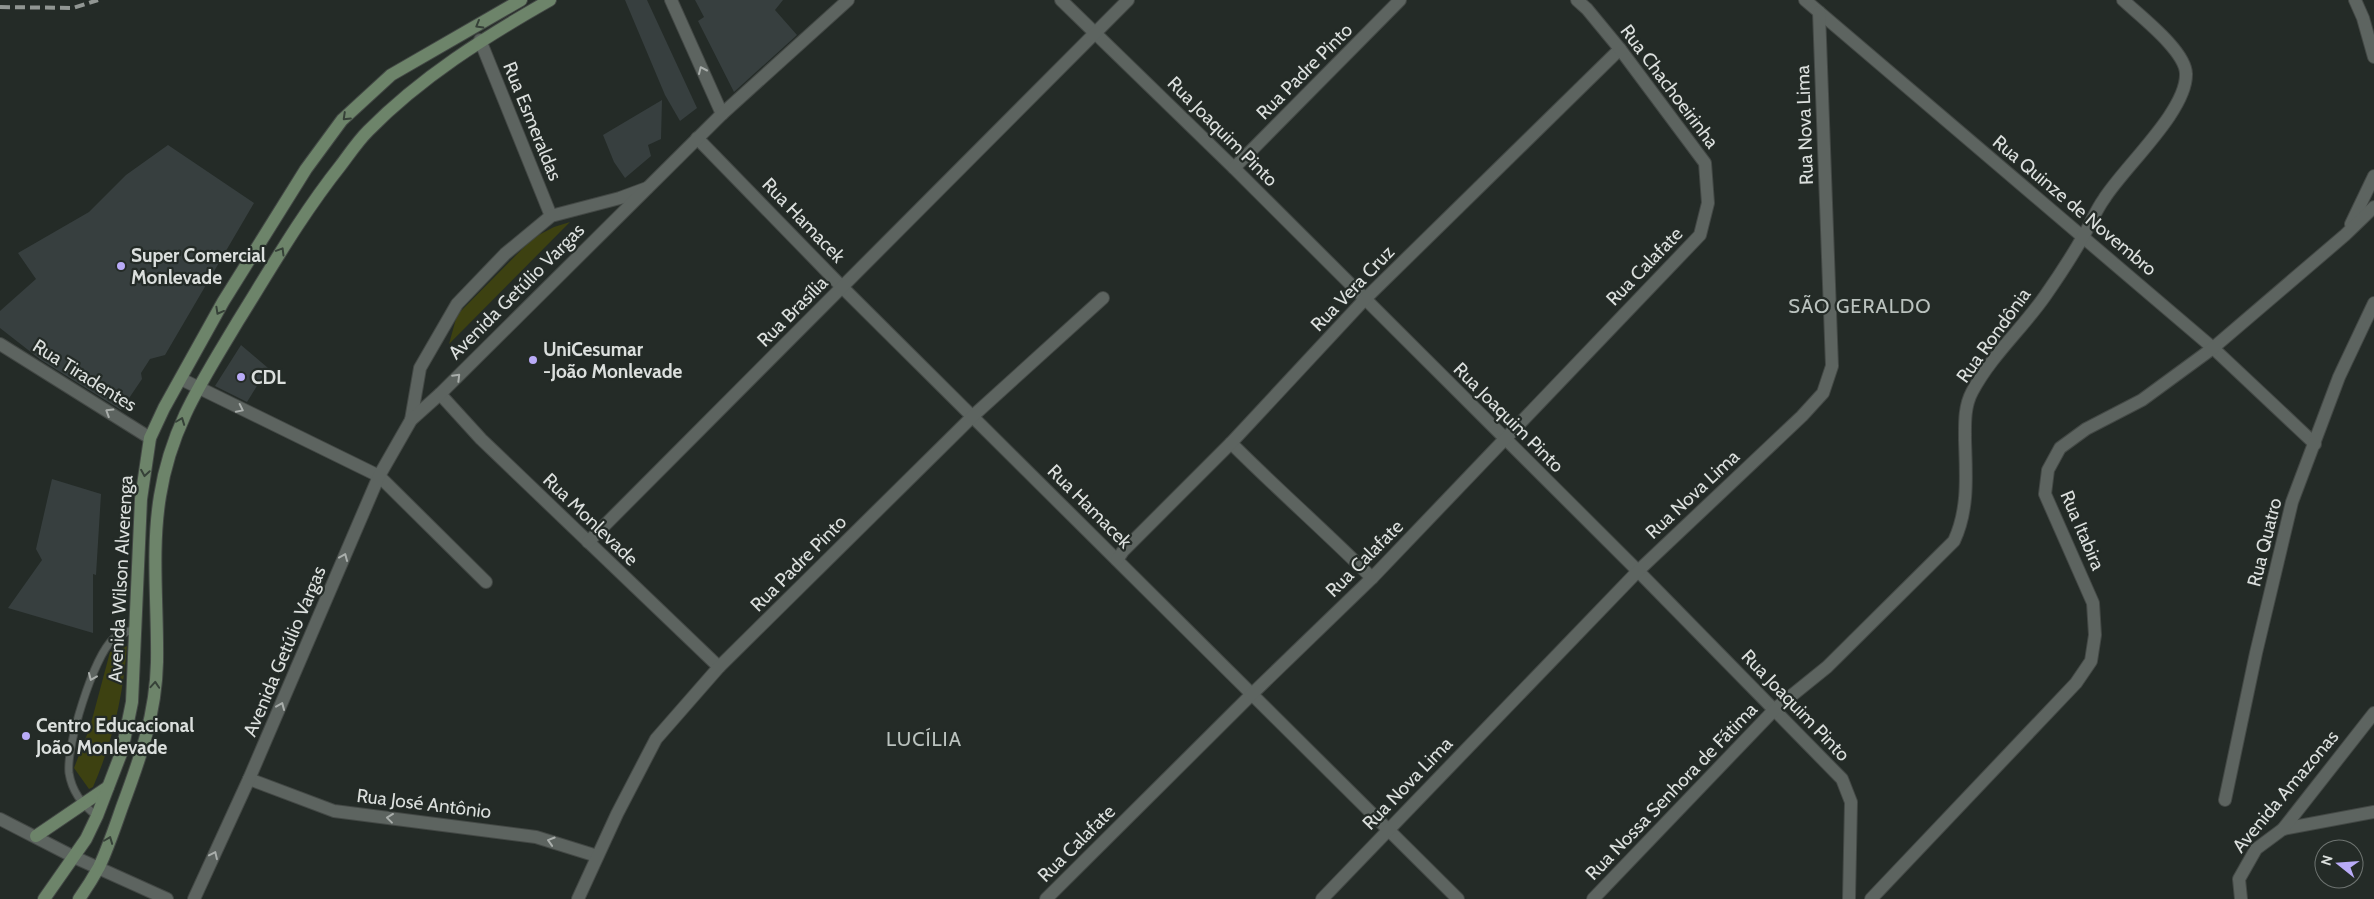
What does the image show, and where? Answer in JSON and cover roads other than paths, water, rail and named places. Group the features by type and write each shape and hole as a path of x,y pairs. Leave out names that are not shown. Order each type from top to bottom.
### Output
{"main road":[{"name":"Avenida Wilson Alverenga","path":"44,899 74,857 97,816 122,751 132,702 140,500 150,438 181,379 223,302 306,169 342,120 391,75 521,0"},
{"name":"Avenida Wilson Alverenga","path":"79,899 98,868 142,756 154,707 157,661 155,626 157,539 160,496 173,443 182,416 197,388 294,230 330,178 367,132 408,94 480,40 550,0"},
{"path":"36,836 108,787"}],"street":[{"path":"671,0 722,114"},
{"name":"Avenida Getúlio Vargas","path":"194,899 250,779 379,476 411,420 440,394 697,138 848,0"},
{"name":"Rua Joaquim Pinto","path":"1061,0 1366,299 1504,440 1775,709 1842,779 1851,802 1850,899"},
{"name":"Rua Brasília","path":"588,542 1128,0"},
{"name":"Rua Padre Pinto","path":"1234,168 1400,0"},
{"name":"Rua Chachoeirinha","path":"1577,0 1591,4 1620,49 1705,163 1708,203 1700,235"},
{"name":"Rua Quinze de Novembro","path":"1805,0 2213,348 2316,444"},
{"name":"Rua Rondônia","path":"1775,709 1827,667 1954,540 1962,524 1965,500 1965,416 1971,394 1993,360 2044,297 2083,237 2104,198 2176,105 2187,72 2179,53 2124,0"},
{"path":"2355,0 2363,18 2374,57"},
{"name":"Rua Nova Lima","path":"1322,899 1638,571 1802,416 1823,393 1832,366 1819,12"},
{"name":"Rua Esmeraldas","path":"480,40 551,216"},
{"name":"Rua Vera Cruz","path":"1117,560 1231,443 1366,299 1620,49"},
{"name":"Rua Hamacek","path":"697,138 842,287 974,415 1458,899"},
{"name":"Rua Itabira","path":"2345,235 2374,176"},
{"name":"Avenida Getúlio Vargas","path":"411,420 420,368 458,304 505,254 551,216 620,198 647,188"},
{"name":"Rua Itabira","path":"1871,899 2076,684 2091,661 2095,635 2093,603 2045,494 2048,470 2060,448 2086,429 2142,400 2213,348 2345,235 2374,207"},
{"name":"Rua Calafate","path":"1046,899 1252,694 1372,578 1700,235"},
{"name":"Rua Padre Pinto","path":"578,899 656,739 719,668 974,415 1103,298"},
{"name":"Rua Quatro","path":"2225,800 2256,653 2292,502 2316,444 2339,377 2374,303"},
{"name":"Rua Tiradentes","path":"0,344 150,438"},
{"path":"181,379 379,476 486,582"},
{"name":"Rua Monlevade","path":"440,394 481,439 719,668"},
{"path":"1231,443 1268,481 1325,530 1372,578"},
{"name":"Rua Nossa Senhora de Fátima","path":"1593,899 1775,709"},
{"name":"Avenida Amazonas","path":"2241,899 2239,879 2256,849 2283,829 2374,713"},
{"name":"Rua José Antônio","path":"250,779 334,811 536,837 598,856"},
{"path":"2283,829 2374,812"},
{"path":"0,819 74,857 167,899"}],"lane":[{"path":"97,816 82,806 74,790 69,772 71,743 90,680 102,655 114,638 134,629"}],"railway":[{"path":"0,7 73,8 98,0"}],"place":[{"name":"Super Comercial Monlevade","path":"121,266"},
{"name":"UniCesumar -João Monlevade","path":"533,360"},
{"name":"CDL","path":"241,377"},
{"name":"Centro Educacional João Monlevade","path":"26,736"}],"district":[{"name":"SÃO GERALDO","path":"1860,306"},
{"name":"LUCÍLIA","path":"924,739"}]}
